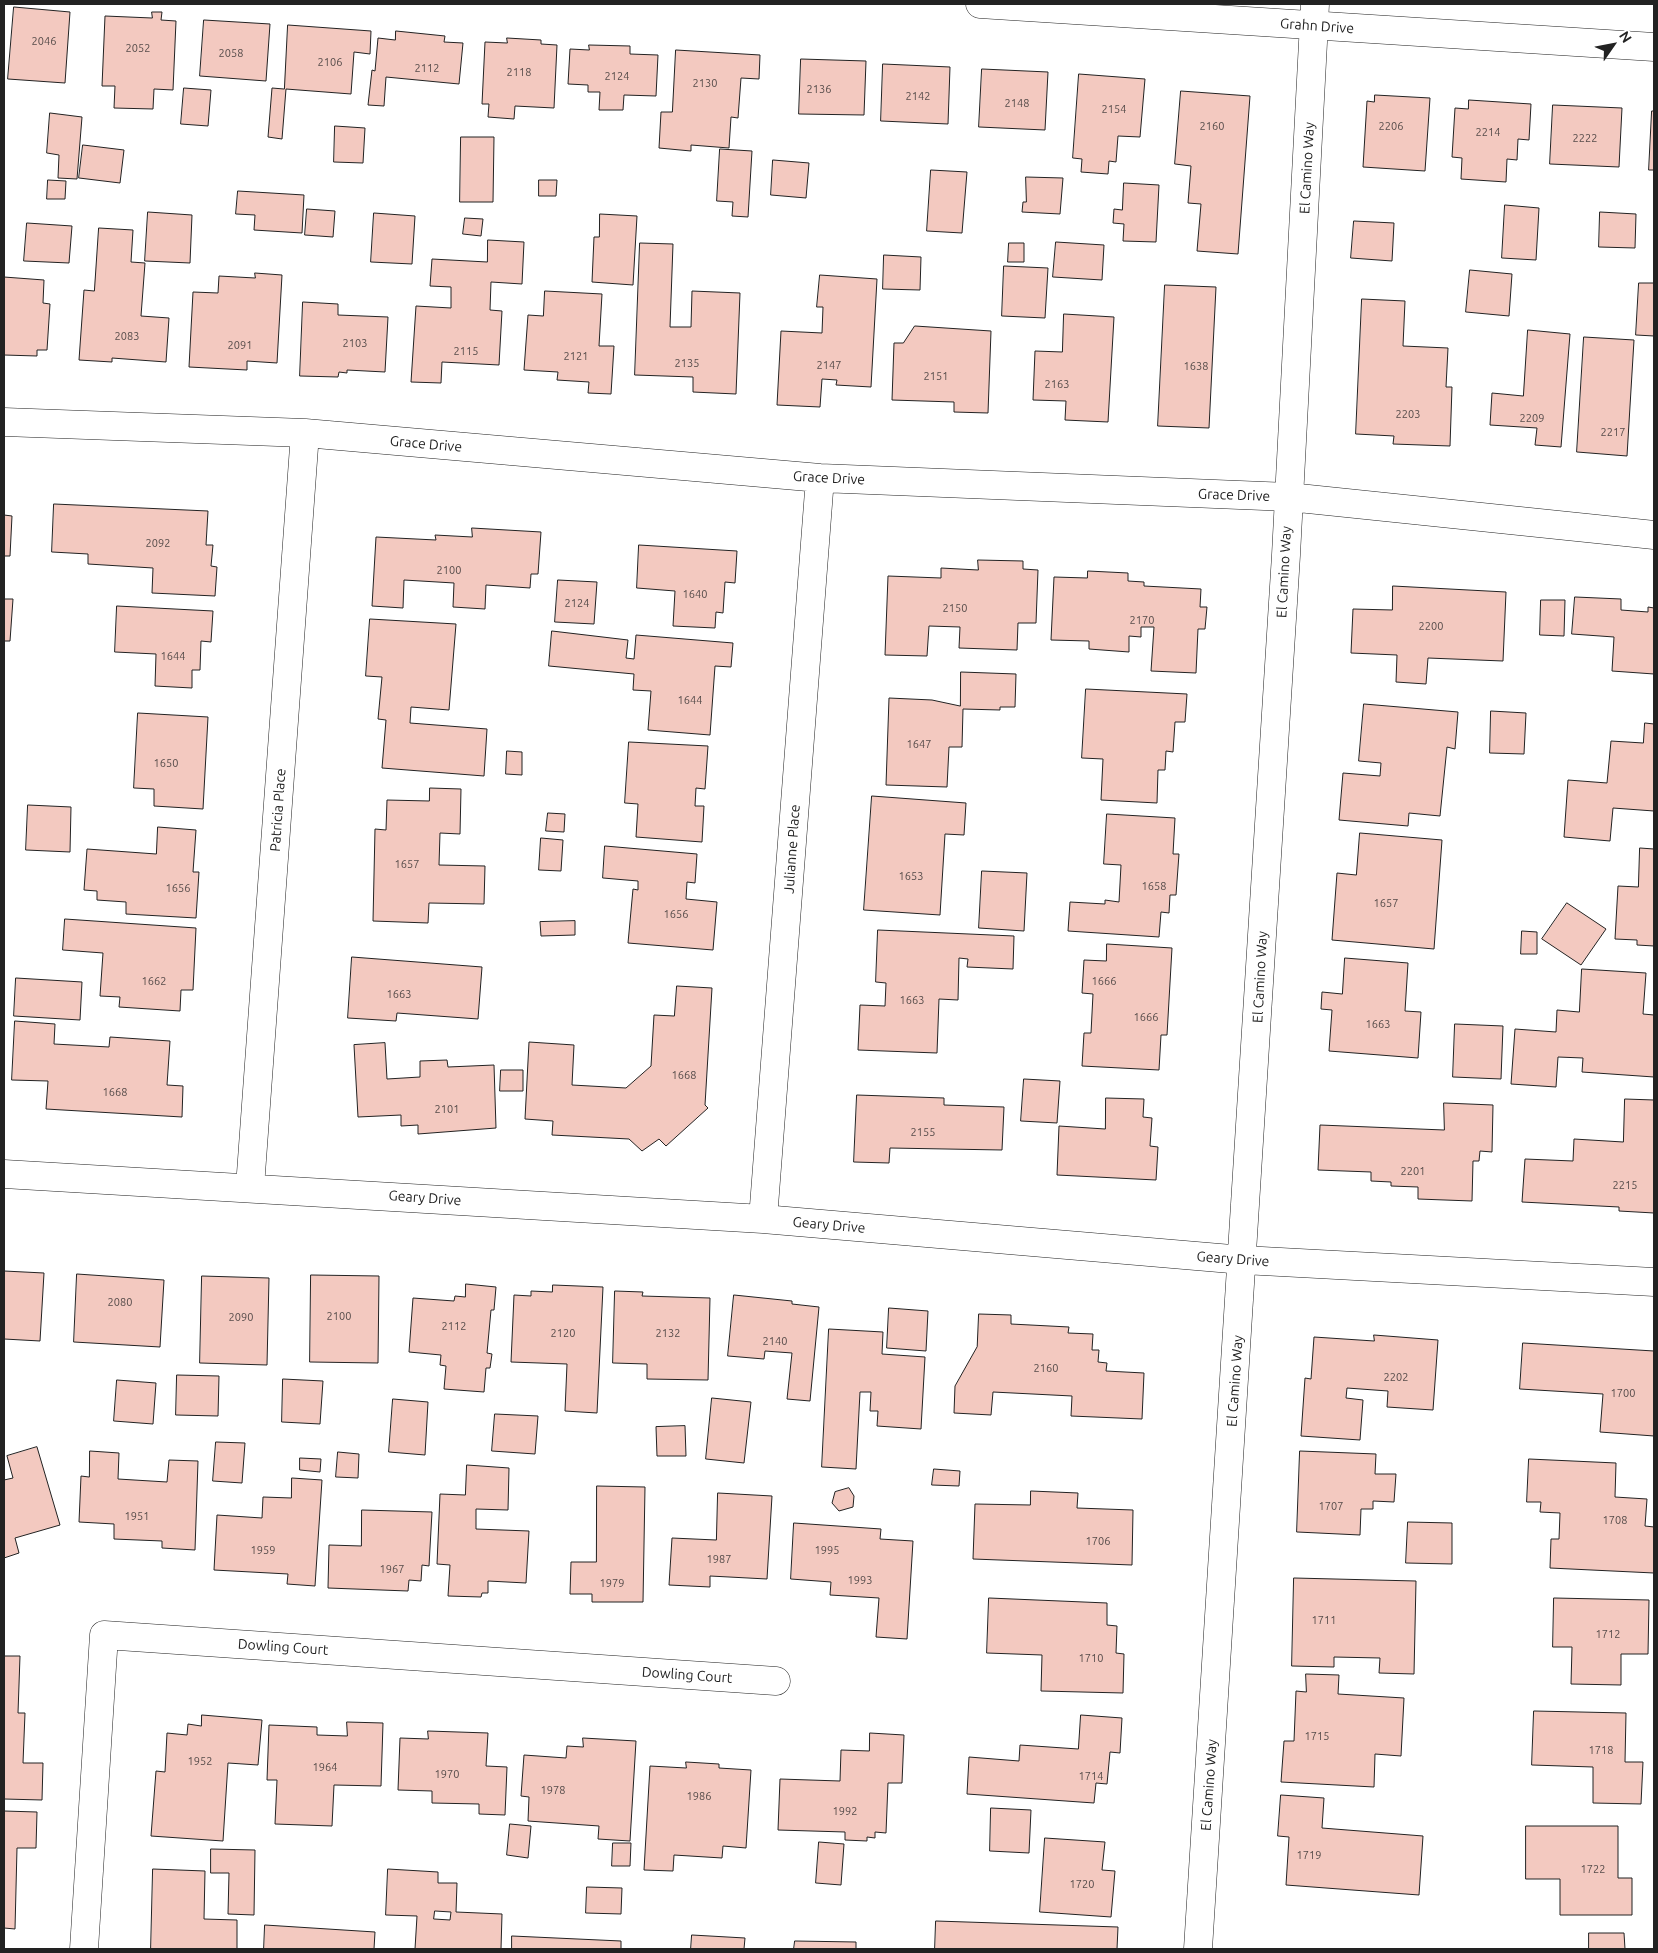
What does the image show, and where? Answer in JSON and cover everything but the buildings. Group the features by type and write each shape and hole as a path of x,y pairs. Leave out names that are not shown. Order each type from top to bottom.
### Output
{"street":[{"name":"Grahn Drive","path":"980,4 1315,15 1654,47"},
{"name":"El Camino Way","path":"1198,1949 1243,1260 1289,497 1315,15"},
{"name":"Grace Drive","path":"4,422 306,433 820,478 1289,497 1654,535"},
{"name":"Patricia Place","path":"250,1187 306,433"},
{"name":"Julianne Place","path":"763,1219 820,478"},
{"name":"Geary Drive","path":"4,1174 250,1187 763,1219 1243,1260 1654,1282"},
{"name":"Dowling Court","path":"84,1949 104,1635 776,1681"}]}
